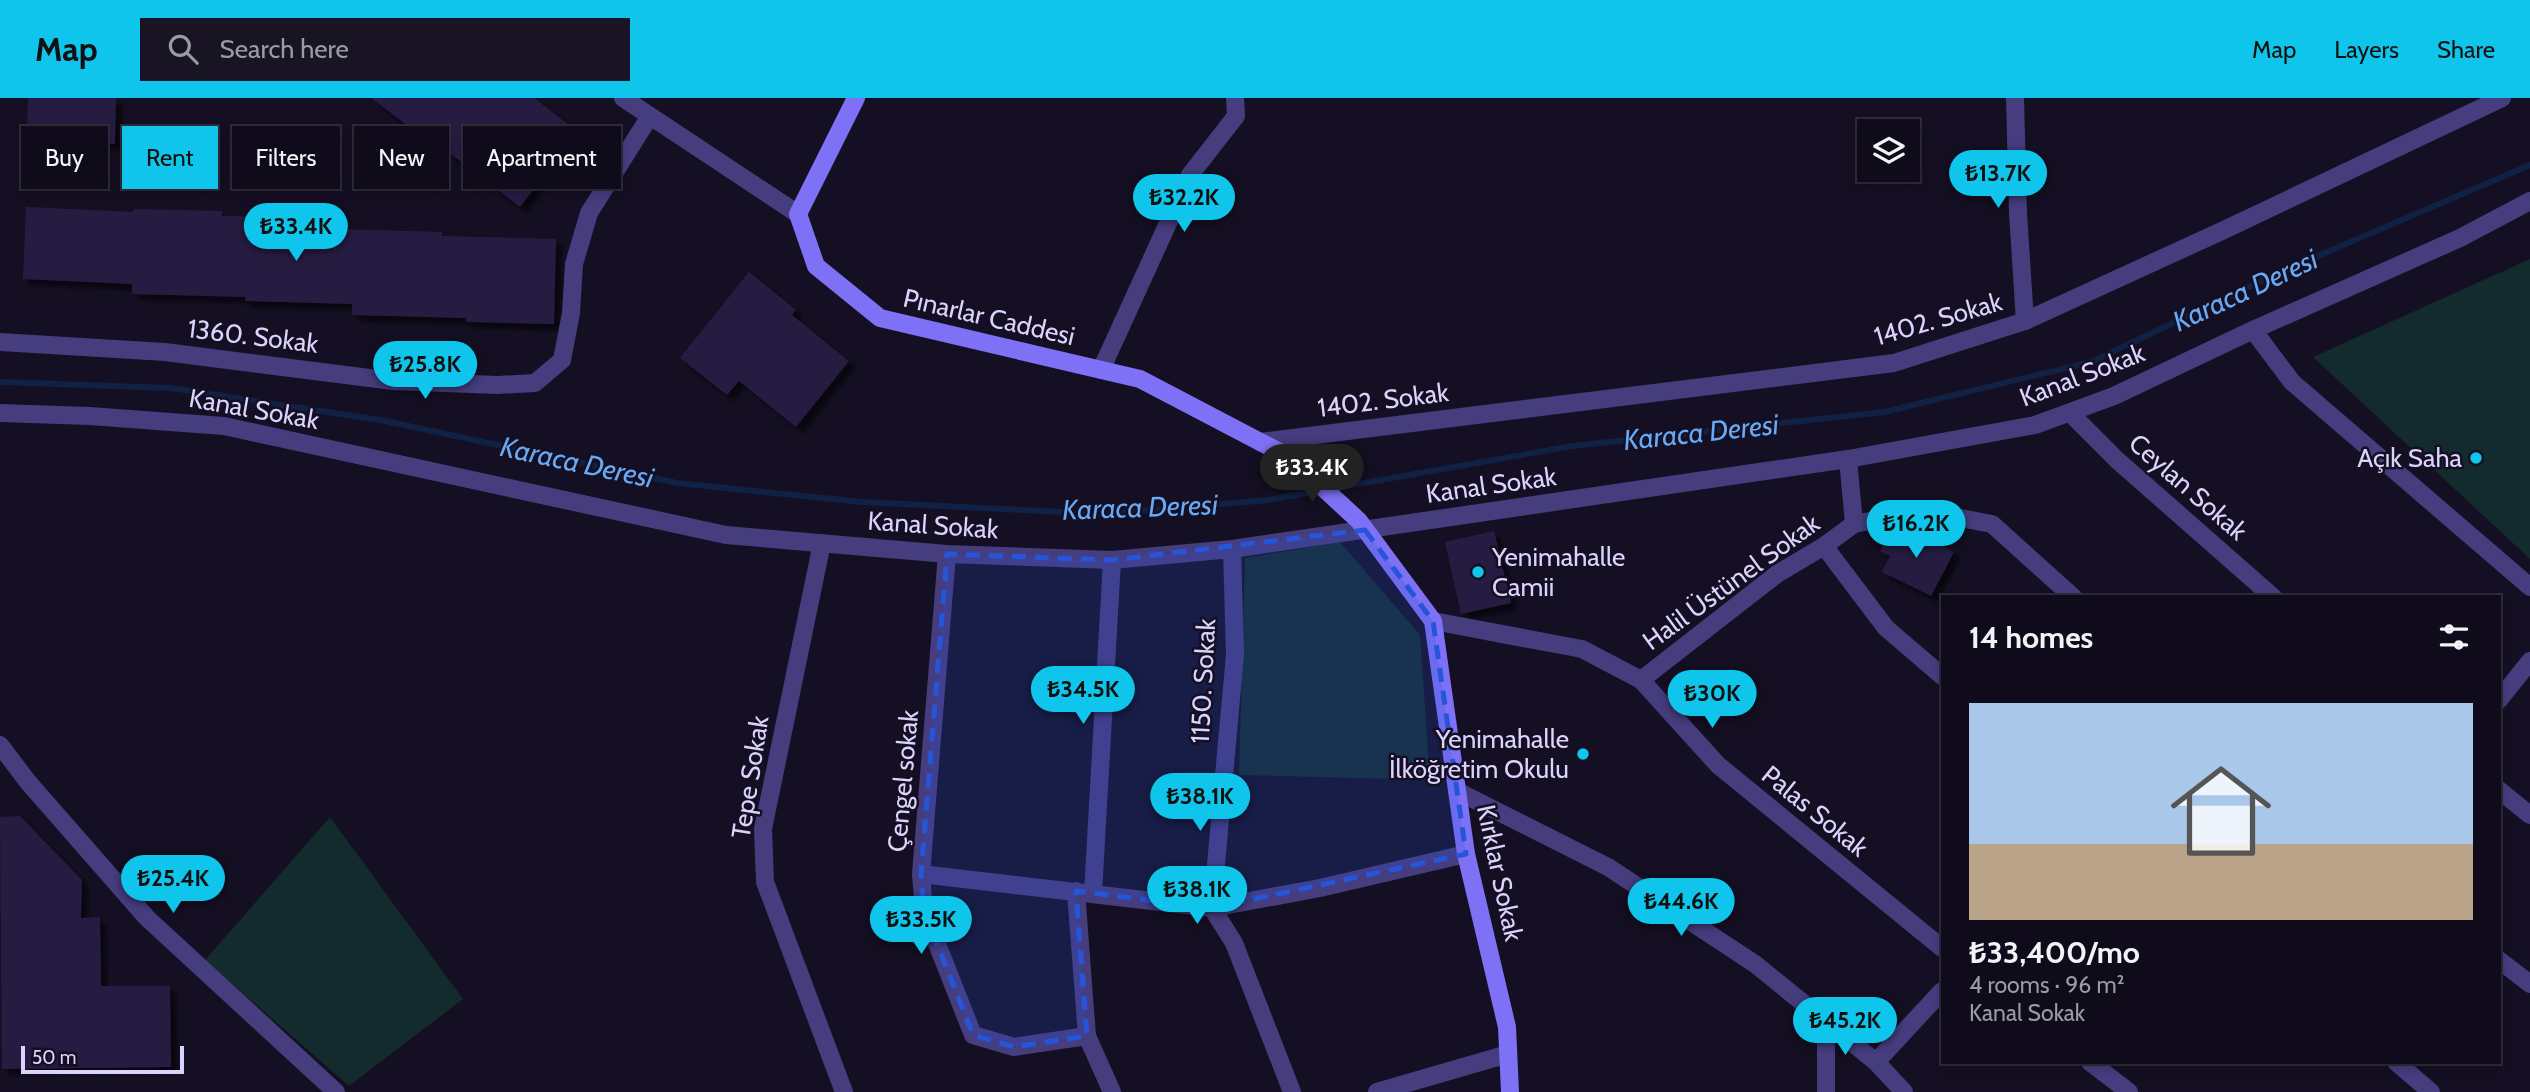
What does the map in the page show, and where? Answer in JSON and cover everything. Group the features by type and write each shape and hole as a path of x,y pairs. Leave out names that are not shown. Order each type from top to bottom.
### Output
{"street":[{"path":"623,98 798,214 856,98"},
{"path":"1101,370 1190,175 1236,116 1236,98"},
{"path":"2015,98 2018,213 2025,321"},
{"name":"1402. Sokak","path":"1260,442 1894,363 2025,321 2502,98"},
{"name":"1360. Sokak","path":"0,342 165,352 393,380 535,383 562,360 571,313 574,264 589,214 650,116"},
{"name":"Kanal Sokak","path":"0,413 90,416 224,426 726,535 947,554 1112,560 1232,549 1362,525 1848,459 2035,425 2114,396 2253,330 2460,238 2530,201"},
{"name":"Pınarlar Caddesi","path":"798,214 816,266 880,318 1140,379 1291,458 1362,525"},
{"path":"2253,330 2292,382 2530,587"},
{"name":"Ceylan Sokak","path":"2070,414 2116,460 2271,595"},
{"path":"1848,459 1854,524"},
{"name":"Halil Üstünel Sokak","path":"1641,680 1777,574 1824,546 1854,524 1923,511 1992,524 2071,595"},
{"name":"Kırklar Sokak","path":"1362,525 1433,621 1466,854 1507,1027 1510,1092"},
{"name":"Tepe Sokak","path":"822,543 763,829 765,882 844,1092"},
{"path":"1824,546 1886,628 1941,675"},
{"name":"1150. Sokak","path":"1212,908 1235,655 1232,549"},
{"name":"Çengel sokak","path":"947,554 922,874 924,911 973,1035 1014,1047 1087,1036"},
{"path":"1112,560 1085,892 1087,1036 1112,1092"},
{"name":"Palas Sokak","path":"1433,621 1582,649 1641,680 1718,765 1941,947"},
{"path":"2501,697 2530,661"},
{"path":"0,746 28,782 147,918 336,1092"},
{"path":"1457,791 1608,867 1755,964 1876,1062 1903,1092"},
{"path":"2501,792 2530,815"},
{"path":"922,874 1212,908 1320,888 1466,854"},
{"path":"1212,908 1234,943 1292,1092"},
{"path":"2501,962 2530,984"},
{"path":"1876,1062 1941,991"},
{"path":"1826,1022 1826,1092"},
{"path":"1377,1092 1508,1054"},
{"path":"2093,1064 2129,1092"},
{"path":"2398,1064 2431,1092"}],"highlighted area":[{"path":"1365,530 1433,621 1466,854 1212,908 1076,891 1087,1036 1014,1047 973,1035 924,911 921,874 947,554 1112,560"}],"green space":[{"name":"Açık Saha","path":"2530,259 2530,559 2313,357"},
{"path":"1340,542 1420,635 1430,780 1239,775 1245,558"},
{"path":"330,817 463,999 349,1086 205,960"}],"building":[{"path":"28,98 116,98 115,144 108,144 108,126 27,126"},
{"path":"371,98 534,98 570,126 463,126 463,163 449,153 449,126 408,126"},
{"path":"497,189 534,189 520,207"},
{"path":"26,207 133,212 134,209 222,211 222,216 335,218 335,229 442,232 442,236 556,239 554,324 352,315 352,304 245,301 245,297 132,294 132,284 23,279"},
{"path":"749,272 796,310 792,315 849,361 796,427 739,381 727,395 680,358"},
{"path":"1904,526 1954,552 1931,596 1882,572 1890,556 1880,551 1889,534 1895,538 1900,527"},
{"name":"Yenimahalle Camii","path":"1494,531 1511,603 1461,614 1445,542"},
{"path":"20,816 82,880 81,918 100,917 101,986 170,986 171,1067 2,1069 0,817"}],"waterway":[{"name":"Karaca Deresi","path":"0,382 171,388 380,420 677,483 862,502 1104,514 1269,500 1572,446 1884,412 2091,362 2276,274 2530,165"}],"place":[{"name":"Açık Saha","path":"2476,458"},
{"name":"Yenimahalle Camii","path":"1478,572"},
{"name":"Yenimahalle İlköğretim Okulu","path":"1583,754"}]}
